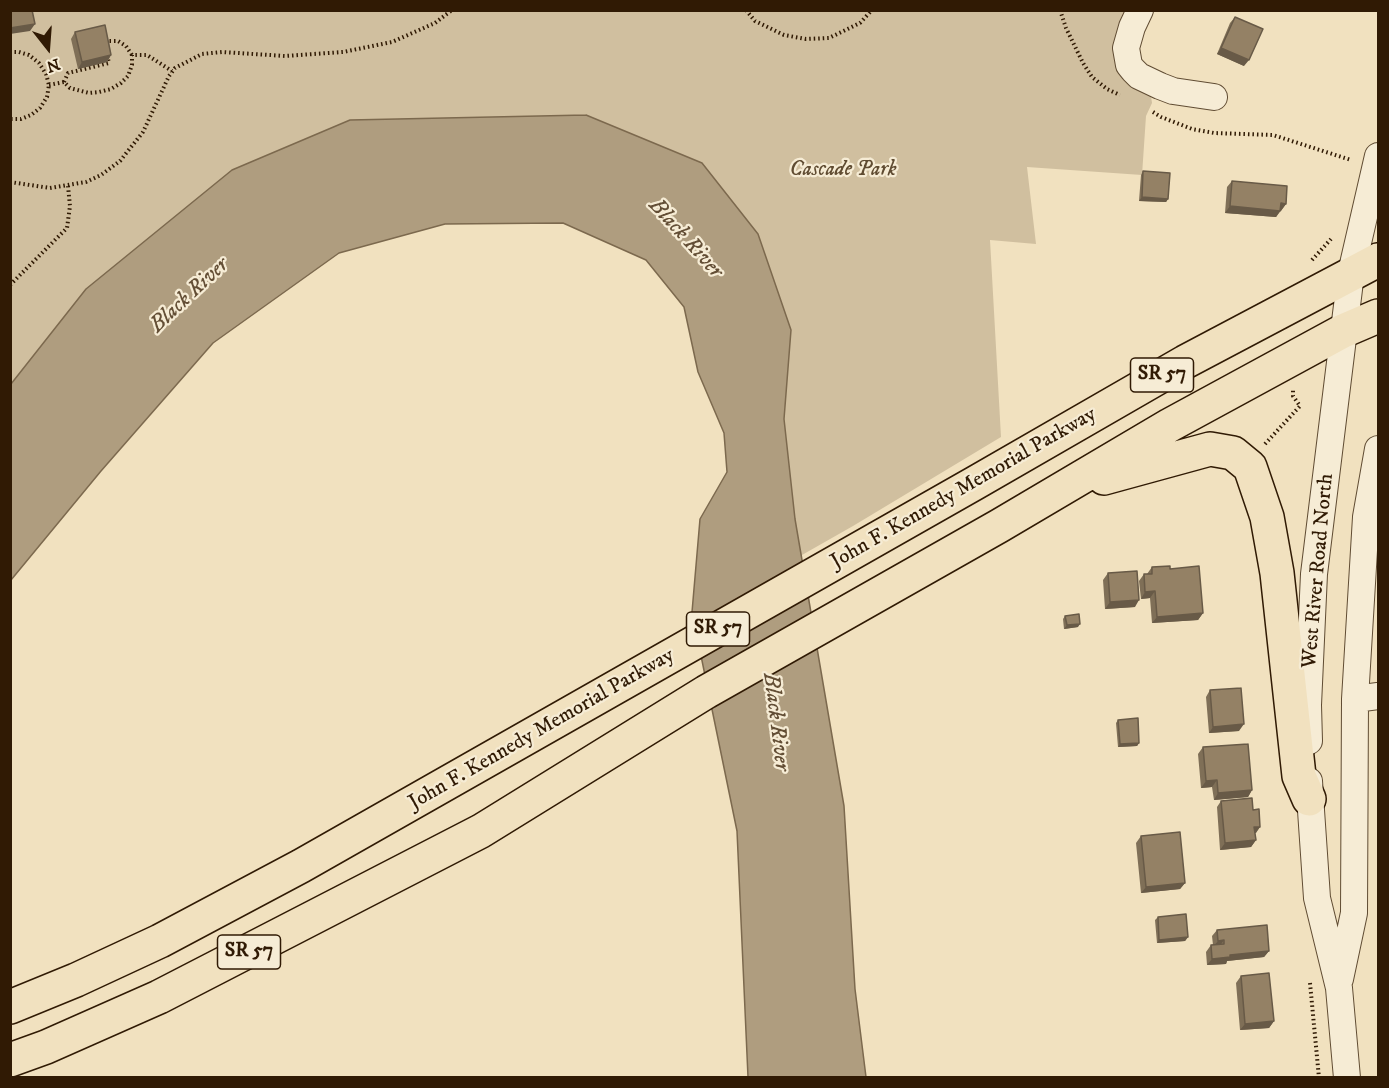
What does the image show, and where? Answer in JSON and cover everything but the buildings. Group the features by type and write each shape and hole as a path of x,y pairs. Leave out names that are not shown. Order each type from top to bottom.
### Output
{"highway":[{"name":"John F. Kennedy Memorial Parkway","path":"10,1007 76,980 160,941 301,866 1185,362 1365,266"},
{"name":"SR 57","path":"10,1060 46,1047 170,992 481,831 706,692 999,526 1210,402 1343,331 1378,316"},
{"path":"1056,492 1210,449 1233,453 1248,465 1267,517 1277,573 1299,776 1309,799"}],"street":[{"path":"1140,10 1126,48 1126,56 1133,70 1139,76 1173,91 1214,97"},
{"name":"West River Road North","path":"1347,1077 1339,988 1317,898 1309,799 1308,705 1314,574 1343,331 1365,266 1378,156"},
{"name":"West River Road North","path":"1339,988 1354,913 1366,697 1366,517 1378,448"}],"path":[{"path":"10,182 35,187 68,186 86,182 101,175 120,161 143,132 172,71 187,60 202,54 222,52 285,56 343,52 392,42 435,23 452,10"},
{"path":"746,10 755,21 784,35 806,39 829,38 860,23 872,10"},
{"path":"104,41 118,41 126,46 132,55 132,65 128,76 121,84 111,89 89,93 70,88 64,82 68,73 109,63 104,41"},
{"path":"10,52 29,55 39,63 46,74 49,85 47,97 40,108 31,115 10,119"},
{"path":"132,55 147,55 172,71"},
{"path":"49,85 64,82"},
{"path":"10,285 67,228 70,206 68,186"},
{"path":"1248,465 1300,406 1293,396 1293,358"}],"green space":[{"name":"Cascade Park","path":"11,11 1126,11 1119,26 1115,45 1151,96 1152,103 1146,116 1142,175 1027,167 1036,244 990,240 1001,437 758,580 748,389 654,197 382,174 11,492"}],"water":[{"name":"Black River","path":"586,115 702,163 758,234 791,330 784,419 795,519 844,806 855,989 866,1077 748,1077 737,831 692,612 700,519 727,472 724,433 698,372 684,307 646,260 563,223 445,224 339,253 213,343 101,471 11,580 11,384 86,289 232,170 350,120"}]}
